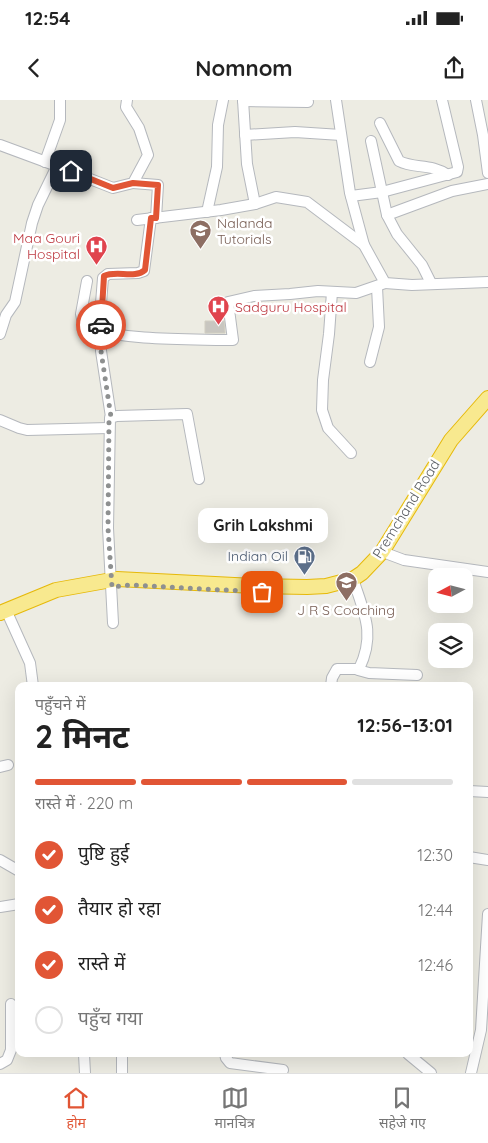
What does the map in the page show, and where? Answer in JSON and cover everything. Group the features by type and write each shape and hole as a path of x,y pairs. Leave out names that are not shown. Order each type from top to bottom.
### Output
{"highway":[{"name":"Premchand Road","path":"354,582 382,552 451,440 488,398"},
{"name":"Premchand Road","path":"3,612 56,590 142,579 254,586 307,587 354,582 375,571 388,554 450,455 488,408"}],"street":[{"path":"45,162 60,120 60,100"},
{"path":"127,100 126,107 139,128 148,155 133,183"},
{"path":"207,212 217,166 218,125 223,100"},
{"path":"255,204 247,164 243,100 308,102"},
{"path":"336,100 351,196 364,245 381,285 379,327 370,362"},
{"path":"351,196 382,192 457,172 458,169 442,100"},
{"path":"476,100 488,173"},
{"path":"380,122 399,161 404,164 436,168 448,175"},
{"path":"245,134 302,132 341,135"},
{"path":"372,141 387,215 397,234 422,265 431,284"},
{"path":"0,145 113,188 133,183 158,185 144,271 138,274 110,274 104,276 100,316 101,351 111,417 109,420 108,528 113,623"},
{"path":"0,334 3,314 16,302 32,223 38,205 57,166"},
{"path":"387,215 452,191 488,184"},
{"path":"137,220 207,212 255,204 276,197 307,202 364,245"},
{"path":"87,281 80,314 84,328 101,333 233,340 228,302 254,296 318,291 356,293 381,285 488,282"},
{"path":"332,292 321,398 322,410 328,428 351,453"},
{"path":"111,417 188,414 200,480"},
{"path":"0,420 28,430 109,428"},
{"path":"388,554 404,560 488,572"},
{"path":"354,582 364,611 368,632 368,644 358,670"},
{"path":"3,612 30,663 32,682"},
{"path":"332,682 337,668 369,673 417,675"},
{"path":"473,791 488,792"},
{"path":"473,858 488,860"},
{"path":"0,860 15,869"},
{"path":"0,906 15,904"},
{"path":"471,1073 484,1031 488,914"},
{"path":"0,1064 7,1060 11,1050 11,1004"},
{"path":"84,1057 85,1073"},
{"path":"122,1057 122,1073"},
{"path":"225,1057 226,1073"},
{"path":"226,1057 230,1063 234,1064 283,1070"},
{"path":"412,1057 431,1073"}],"building":[{"path":"205,321 224,321 225,333 205,333"}],"way so far":[{"path":"101,325 101,351 111,417 109,420 108,528 112,587 130,585 262,592"}],"place":[{"name":"Nalanda Tutorials","path":"201,250"},
{"name":"Maa Gouri Hospital","path":"96,265"},
{"name":"Sadguru Hospital","path":"219,326"},
{"name":"Indian Oil","path":"304,575"},
{"name":"Grih Lakshmi","path":"262,592"},
{"name":"J R S Coaching","path":"346,601"}],"route":[{"path":"71,171 113,188 133,183 158,185 156,218 151,218 145,270 141,273 110,274 104,276 100,316 101,325"}]}
